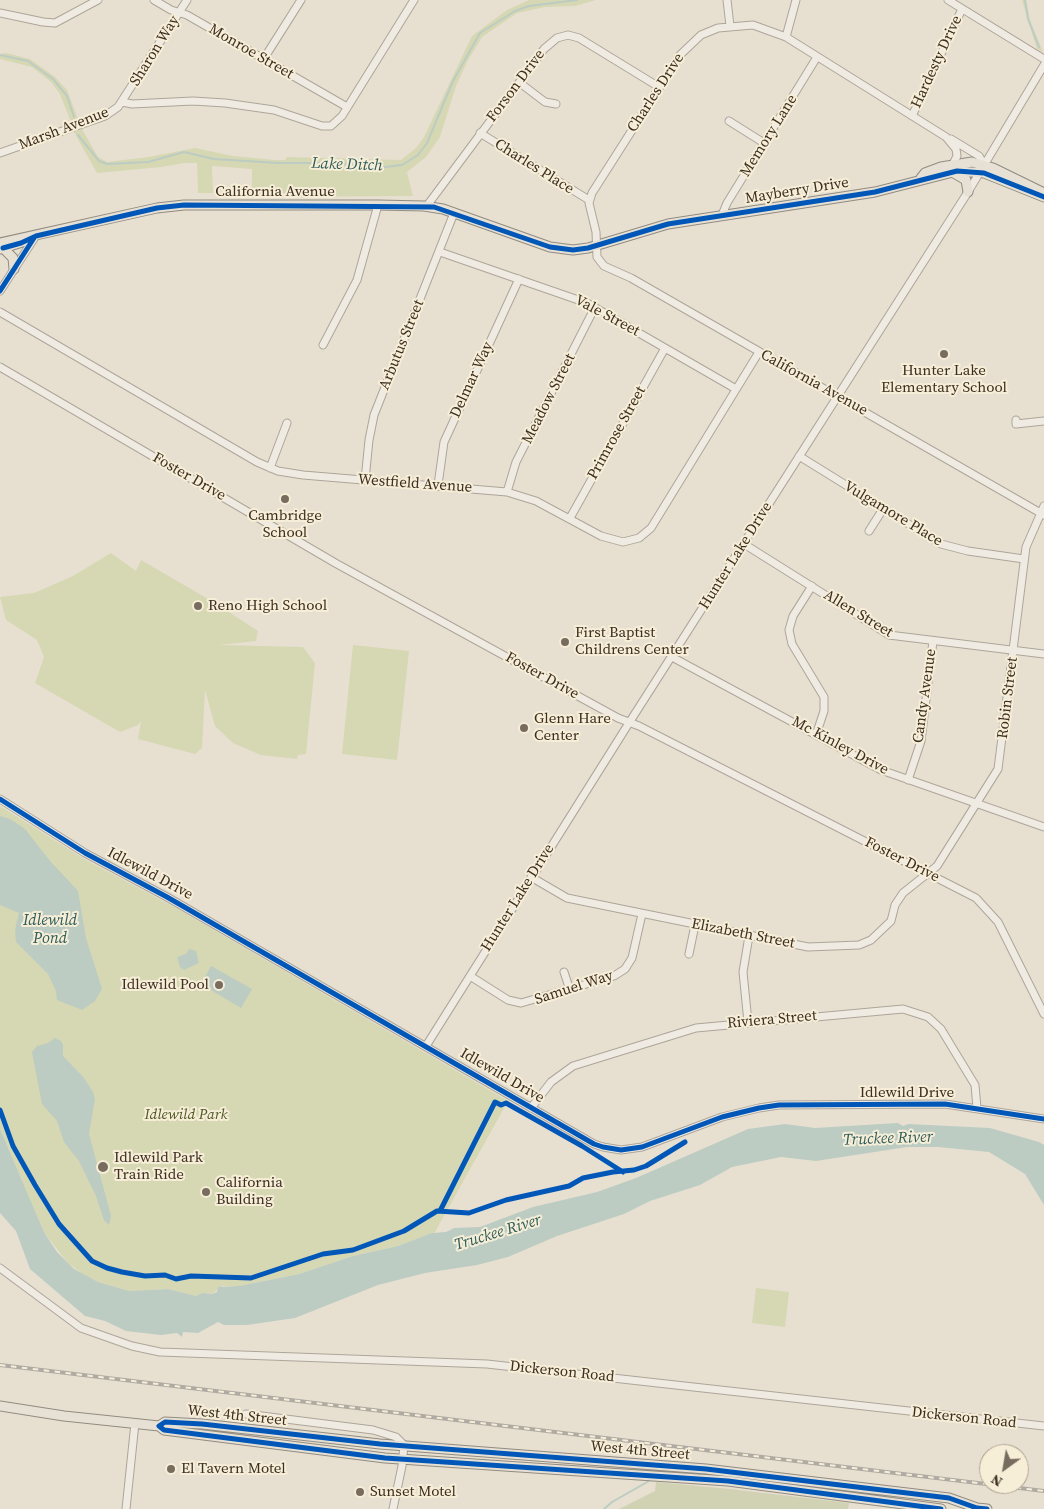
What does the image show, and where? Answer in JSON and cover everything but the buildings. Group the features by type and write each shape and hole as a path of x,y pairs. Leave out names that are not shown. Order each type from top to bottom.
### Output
{"main road":[{"name":"Mayberry Drive","path":"550,247 573,250 597,245 668,224 875,192 922,178 929,172 952,168 965,170 982,168 1044,193"},
{"path":"952,168 966,180 969,185 968,192"},
{"name":"Mayberry Drive","path":"982,168 1044,197"},
{"name":"California Avenue","path":"1,247 22,244 36,236 157,208 184,204 426,206 454,213 550,247"},
{"path":"1,247 13,258 14,269"},
{"name":"West 4th Street","path":"0,1406 64,1416 158,1426 164,1430 201,1436 403,1459 728,1481 941,1509"},
{"name":"West 4th Street","path":"158,1426 165,1422 202,1424 404,1445 778,1477 949,1498 976,1508 987,1509"},
{"path":"201,1436 202,1424"}],"street":[{"path":"0,13 55,23 98,0"},
{"name":"Monroe Street","path":"154,0 187,15 347,107"},
{"name":"Sharon Way","path":"122,102 187,0"},
{"path":"263,60 301,0"},
{"path":"347,107 414,0"},
{"path":"727,0 730,26"},
{"path":"786,37 796,0"},
{"path":"948,0 1044,59"},
{"name":"Hardesty Drive","path":"912,116 962,9"},
{"name":"Charles Drive","path":"589,200 680,55 693,42 710,31 730,26 760,26 786,37 946,138 976,153 982,168"},
{"name":"Forson Drive","path":"426,206 547,45 557,38 568,36 585,40 659,87"},
{"name":"Memory Lane","path":"722,215 727,203 817,57"},
{"name":"Hunter Lake Drive","path":"426,1046 531,877 968,192 1044,65"},
{"path":"520,83 545,102 556,104"},
{"name":"Marsh Avenue","path":"0,154 105,116 122,102 132,104 193,101 225,103 264,108 322,126 331,126 338,121 347,107"},
{"path":"729,121 764,143"},
{"name":"Charles Place","path":"480,133 589,200"},
{"path":"946,138 956,149 957,156 952,168"},
{"path":"589,200 597,245"},
{"path":"323,345 356,280 378,205"},
{"name":"Arbutus Street","path":"365,480 369,440 374,415 454,213"},
{"path":"0,292 36,236"},
{"name":"California Avenue","path":"597,245 597,257 604,266 631,278 828,392 1043,511"},
{"name":"Vale Street","path":"440,252 595,307 736,389"},
{"name":"Delmar Way","path":"438,485 440,457 447,435 519,279"},
{"name":"Meadow Street","path":"507,492 516,462 595,307"},
{"name":"Westfield Avenue","path":"0,312 270,468 296,474 507,492 536,501 615,542 631,541 646,534 657,520 759,352"},
{"name":"Primrose Street","path":"570,518 665,348"},
{"name":"Foster Drive","path":"0,367 338,564 629,723 639,726 970,895 992,913 1044,1014"},
{"path":"1016,420 1016,424 1044,421"},
{"path":"270,468 287,423"},
{"name":"Vulgamore Place","path":"799,456 941,544 968,552 1024,559"},
{"path":"870,531 883,509"},
{"name":"Robin Street","path":"929,874 937,866 1001,762 1024,559 1029,535 1043,511"},
{"name":"Allen Street","path":"744,544 889,635 1044,654"},
{"path":"812,586 793,616 789,630 792,644 824,697 824,711 816,734"},
{"name":"Candy Avenue","path":"908,780 921,740 933,641"},
{"name":"Mc Kinley Drive","path":"672,657 881,770 1044,827"},
{"name":"Idlewild Drive","path":"0,799 85,853 167,897 594,1144 621,1150 642,1147 722,1117 758,1108 945,1104 1044,1119"},
{"name":"Elizabeth Street","path":"531,877 567,898 749,936 820,948 866,943 886,928 903,893 929,874"},
{"name":"Samuel Way","path":"470,976 508,1000 521,1003 614,976 625,969 632,958 642,914"},
{"path":"689,954 695,925"},
{"path":"748,1022 743,972 749,936"},
{"path":"564,972 570,990"},
{"name":"Riviera Street","path":"531,1108 551,1082 572,1066 696,1028 897,1010 920,1013 941,1029 971,1078 977,1093 978,1108"},
{"name":"Dickerson Road","path":"0,1268 81,1328 124,1344 160,1352 487,1364 1044,1426"},
{"path":"246,1414 384,1432 396,1437 404,1445 403,1459 392,1509"},
{"path":"126,1509 135,1423"}],"green space":[{"path":"529,0 596,0 575,6 545,7 517,13 482,37 468,60 456,86 440,137 426,157 407,172 413,196 256,197 252,194 252,169 212,166 213,193 198,193 197,163 97,173 74,132 82,129 98,157 107,162 149,157 195,148 233,156 274,160 285,160 287,157 401,160 416,148 424,137 472,36 507,10"},
{"path":"1022,0 1026,0 1030,20 1043,52 1037,49"},
{"path":"6,53 30,59 55,77 67,90 78,119 71,122 60,94 51,82 32,67 0,59 0,54"},
{"path":"111,553 136,571 141,560 215,603 258,631 256,641 219,645 303,647 315,663 306,754 298,755 297,759 261,755 233,743 215,726 205,690 202,748 195,754 138,739 141,721 138,725 120,732 35,683 44,657 37,640 6,620 0,597 34,593 73,576"},
{"path":"353,645 409,651 397,760 342,754"},
{"name":"Idlewild Park","path":"0,806 86,860 176,908 508,1101 435,1232 398,1246 353,1256 299,1274 239,1286 222,1286 212,1294 202,1293 196,1296 168,1289 129,1291 98,1282 82,1274 67,1262 44,1232 0,1129"},
{"path":"756,1288 789,1292 785,1327 752,1323"},
{"path":"656,1482 849,1503 848,1509 619,1509 655,1491"}],"water":[{"name":"Idlewild Pond","path":"0,816 10,819 25,829 50,861 78,891 86,938 102,989 95,1001 82,1010 57,1000 56,991 48,974 16,942 15,930 19,913 0,905"},
{"path":"189,949 196,951 199,963 184,970 180,967 177,957 186,954"},
{"path":"211,966 252,989 241,1008 201,984"},
{"path":"55,1038 61,1041 63,1045 63,1056 84,1078 93,1092 95,1099 89,1134 111,1216 109,1225 104,1220 96,1196 79,1161 64,1142 57,1121 42,1104 32,1052 37,1046 48,1043"},
{"name":"Truckee River","path":"898,1123 903,1126 908,1124 990,1128 1039,1142 1044,1145 1044,1205 1025,1174 989,1152 938,1147 907,1147 816,1161 781,1157 732,1167 700,1185 650,1201 624,1214 557,1236 508,1257 477,1265 425,1273 378,1285 295,1318 247,1325 224,1325 218,1322 198,1333 183,1332 182,1337 177,1333 161,1335 126,1331 105,1321 85,1316 30,1269 16,1231 0,1213 0,1129 44,1232 57,1252 74,1269 98,1282 129,1291 168,1289 196,1296 202,1293 212,1294 217,1292 218,1287 239,1286 299,1274 353,1256 398,1246 432,1233 446,1232 454,1228 480,1227 533,1207 597,1192 636,1178 748,1129 785,1124 815,1128"}],"waterway":[{"name":"Lake Ditch","path":"78,135 99,161 107,164 148,162 184,152 214,159 278,163 338,163 377,168 402,165 418,155 427,143 453,81 480,33 515,11 529,6 577,0"},
{"name":"Lake Ditch","path":"1025,0 1028,19 1039,47"},
{"name":"Lake Ditch","path":"0,55 28,61 53,79 67,96 74,117"},
{"path":"604,1509 612,1502 649,1481"}],"railway":[{"path":"0,1365 1044,1491"}],"cycle path":[{"path":"3,248 36,236 157,208 184,205 434,207 550,247 573,250 588,248 668,224 875,192 957,171 984,173 1044,197"},
{"path":"0,291 34,238"},
{"path":"0,799 85,853 167,897 594,1144 603,1147 621,1150 642,1147 722,1117 779,1105 945,1104 1044,1119"},
{"path":"440,1211 495,1102 501,1105 506,1103 582,1146 623,1172"},
{"path":"0,1110 13,1146 35,1185 59,1224 92,1261 122,1272 145,1276 165,1275 176,1279 191,1276 251,1278 323,1254 353,1250 404,1231 437,1211 469,1213 506,1200 569,1186 583,1178 634,1170 646,1166 685,1142"},
{"path":"941,1509 728,1481 385,1458 164,1430 159,1426 165,1422 202,1424 380,1444 706,1469 949,1498 977,1508 987,1509"}],"place":[{"name":"Hunter Lake Elementary School","path":"944,354"},
{"name":"Cambridge School","path":"285,499"},
{"name":"Reno High School","path":"198,606"},
{"name":"First Baptist Childrens Center","path":"565,642"},
{"name":"Glenn Hare Center","path":"524,728"},
{"name":"Idlewild Pool","path":"219,985"},
{"name":"Idlewild Park Train Ride","path":"103,1167"},
{"name":"California Building","path":"206,1192"},
{"name":"El Tavern Motel","path":"171,1469"},
{"name":"Sunset Motel","path":"360,1492"}]}
